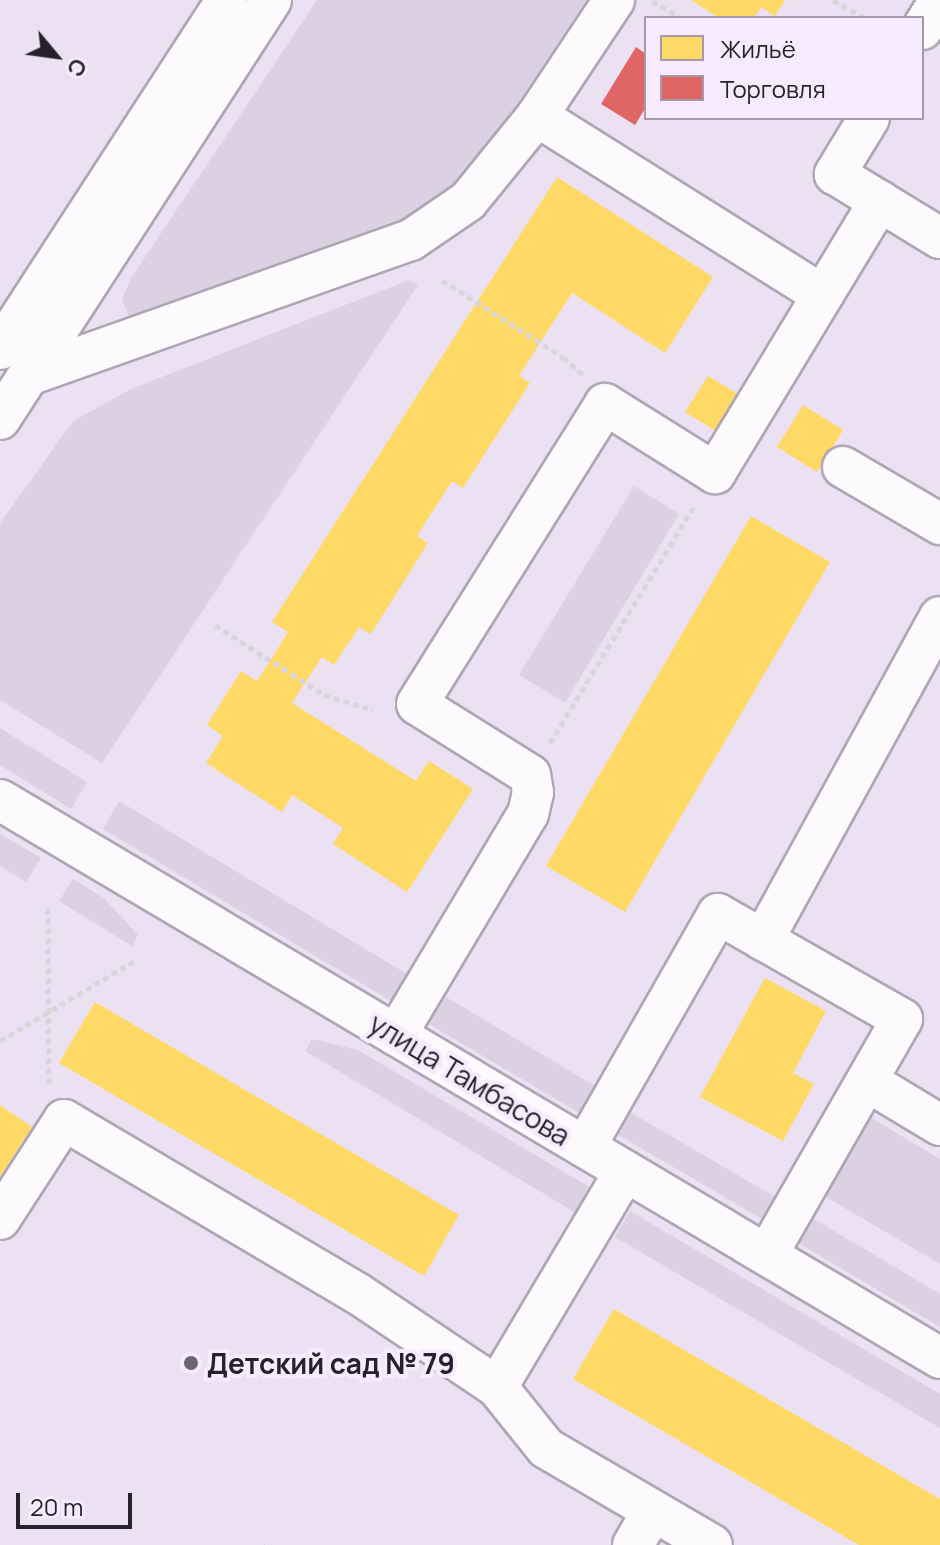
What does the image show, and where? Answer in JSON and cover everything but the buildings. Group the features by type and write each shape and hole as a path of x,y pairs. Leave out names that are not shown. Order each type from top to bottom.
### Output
{"street":[{"path":"0,419 14,362 227,0"},
{"path":"14,362 271,0"},
{"path":"14,362 411,240 468,201 537,116 614,0"},
{"path":"924,26 940,0"},
{"path":"537,116 822,295"},
{"path":"868,120 835,174 940,238"},
{"path":"396,1035 528,814 533,793 530,775 417,704 605,404 715,473 880,201"},
{"path":"843,467 940,524"},
{"path":"763,940 940,617"},
{"name":"улица Тамбасова","path":"0,800 940,1358"},
{"path":"585,1147 718,914 902,1019 767,1255"},
{"path":"867,1081 940,1125"},
{"path":"0,1219 64,1120 357,1293 497,1387 546,1448 712,1545"},
{"path":"497,1387 625,1171"},
{"path":"633,1545 653,1511"}],"path":[{"path":"652,0 678,16"},
{"path":"833,0 861,16"},
{"path":"442,280 563,357 583,376"},
{"path":"571,708 702,492"},
{"path":"215,625 324,695 373,710"},
{"path":"48,908 49,1088 64,1120"},
{"path":"0,1041 134,961"}],"shaded area":[{"path":"317,0 586,0 497,135 441,208 144,318 129,318 122,299 131,278"},
{"path":"409,280 418,285 102,763 0,700 0,523 73,421 131,389"},
{"path":"634,486 679,514 565,703 519,675"},
{"path":"0,728 87,782 71,809 0,765"},
{"path":"119,801 412,977 396,1004 103,829"},
{"path":"0,834 41,858 26,882 0,866"},
{"path":"73,879 104,898 138,935 132,946 59,901"},
{"path":"446,997 597,1087 581,1114 429,1024"},
{"path":"312,1039 358,1050 596,1191 581,1216 305,1051"},
{"path":"628,1111 775,1197 762,1219 615,1133"},
{"path":"868,1116 940,1159 940,1264 821,1194"},
{"path":"630,1211 940,1394 940,1428 615,1237"},
{"path":"809,1216 940,1294 940,1327 795,1241"}],"place":[{"name":"Детский сад № 79","path":"191,1363"}]}
